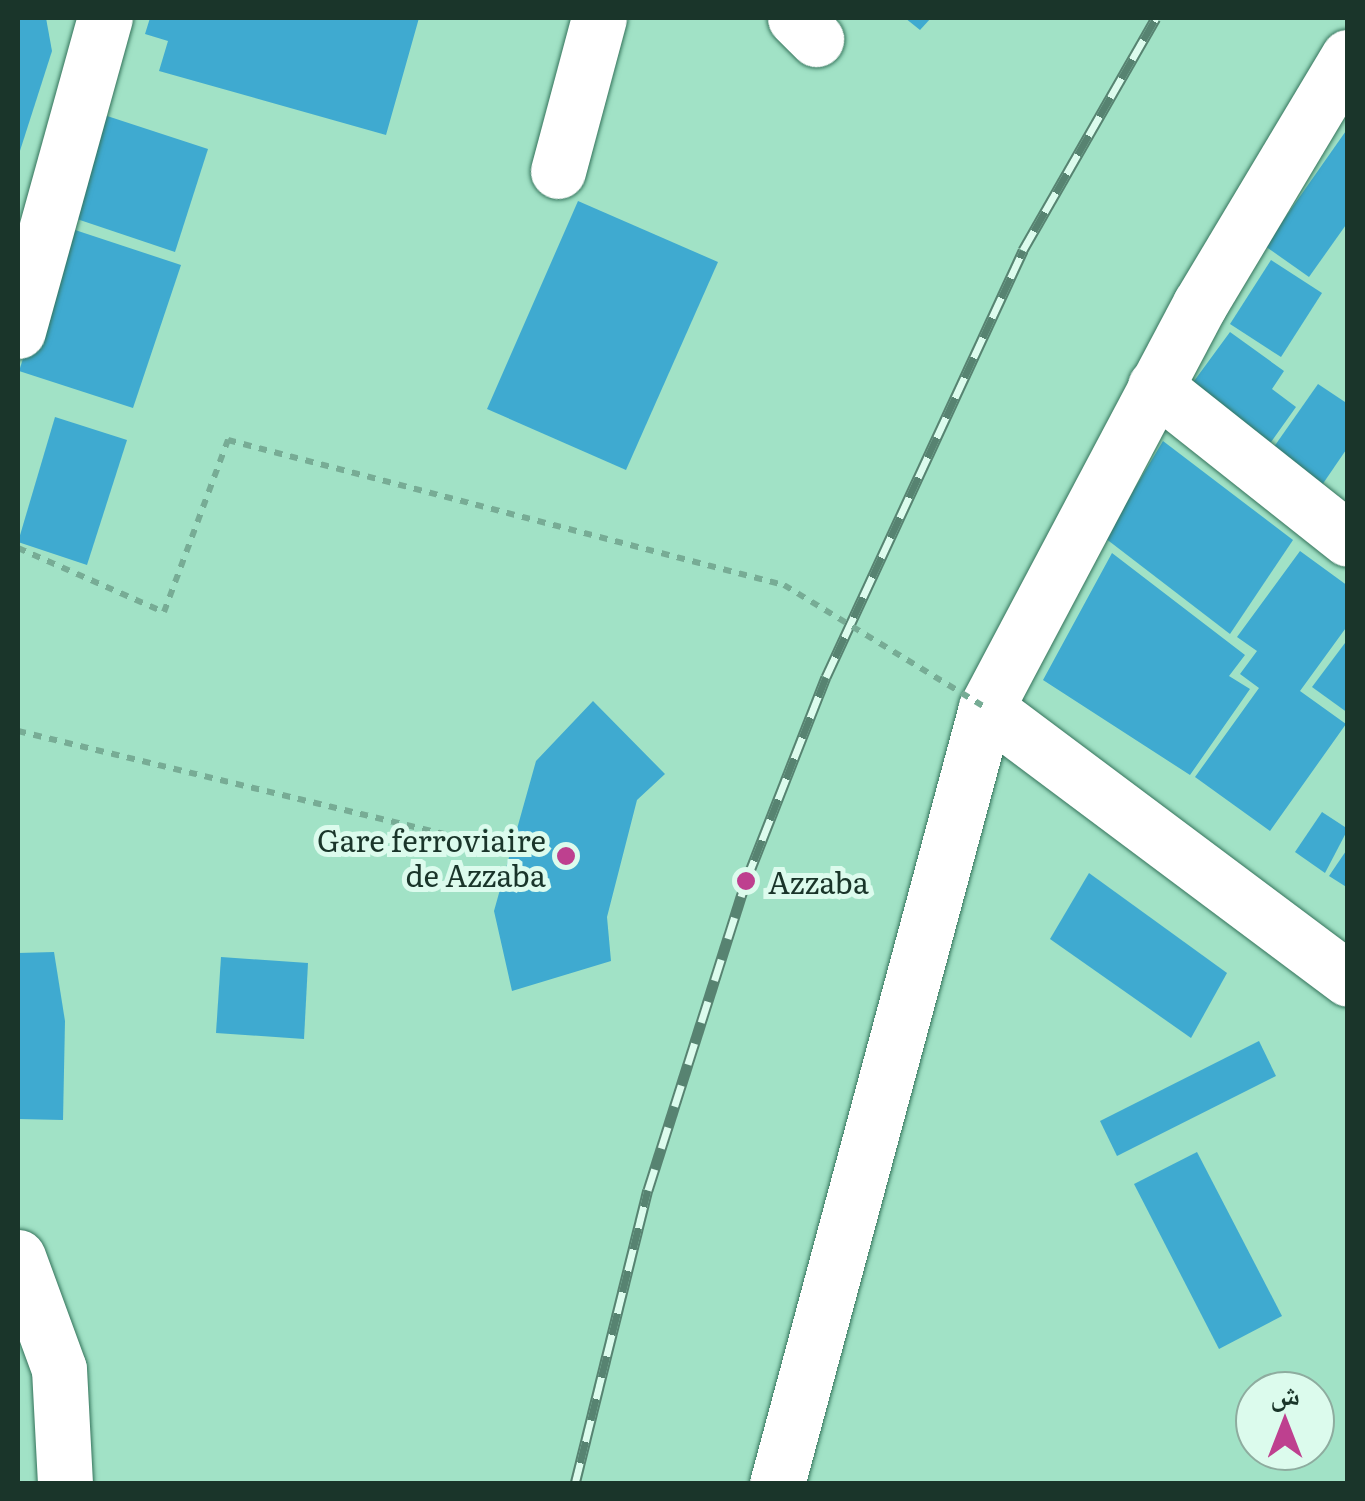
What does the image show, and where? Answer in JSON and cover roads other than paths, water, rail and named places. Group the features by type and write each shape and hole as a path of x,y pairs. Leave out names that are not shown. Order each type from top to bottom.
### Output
{"street":[{"path":"18,331 105,18"},
{"path":"558,171 599,18"},
{"path":"777,1484 986,708 1155,386 1348,58"},
{"path":"1155,386 1348,539"},
{"path":"986,708 1348,980"},
{"path":"18,1257 59,1369 65,1484"}],"railway":[{"path":"575,1484 648,1190 746,881 826,677 1023,250 1156,18"}],"place":[{"name":"Gare ferroviaire de Azzaba","path":"566,856"},
{"name":"Azzaba","path":"746,881"}]}
